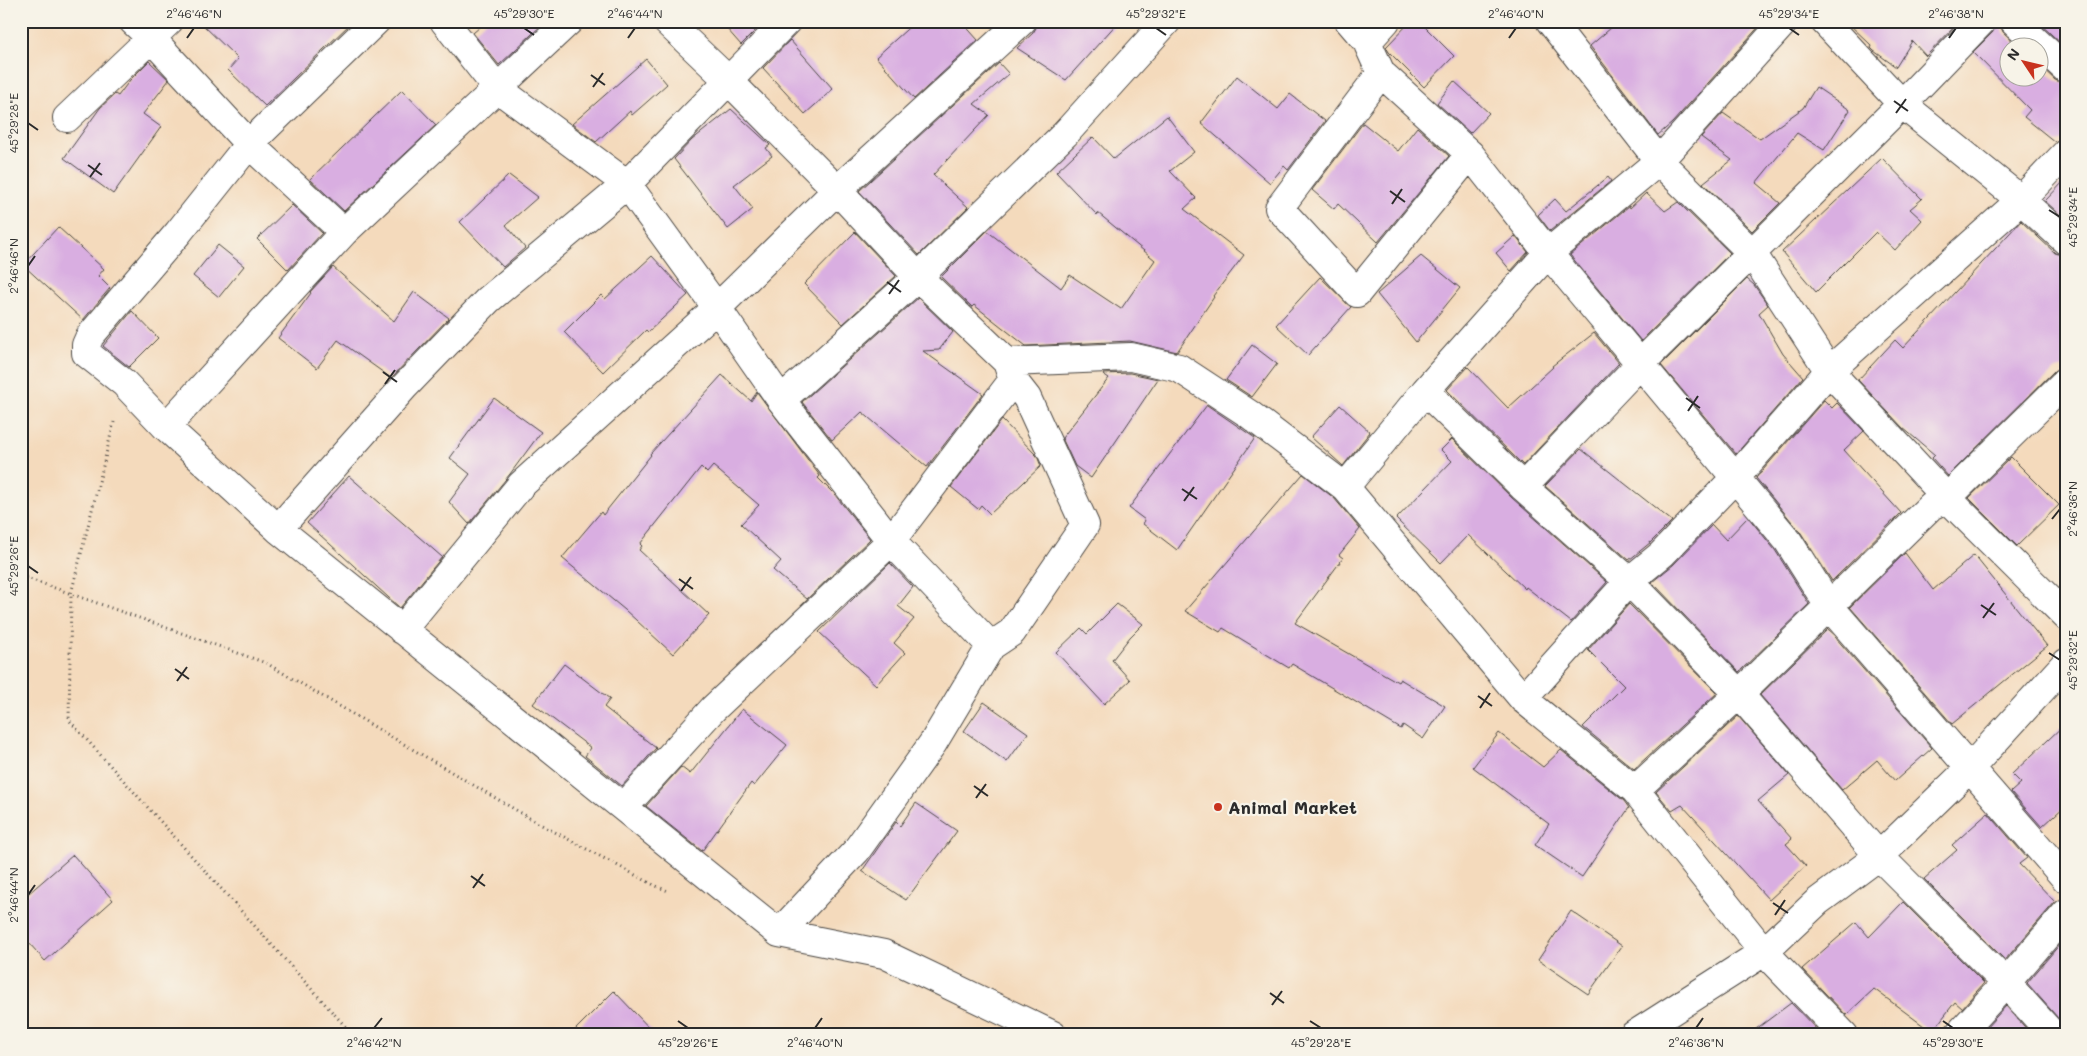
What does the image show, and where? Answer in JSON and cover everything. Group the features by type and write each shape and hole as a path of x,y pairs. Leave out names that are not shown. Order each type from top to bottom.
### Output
{"street":[{"path":"376,21 249,144 90,336 86,345 86,353 124,383 166,426 278,529 779,933 884,954 1053,1035"},
{"path":"444,21 496,88 627,184 718,308 781,400 891,541 992,646"},
{"path":"166,426 344,232 569,21"},
{"path":"666,21 728,80 837,190 918,277 1010,371 1027,398 1085,525 1012,632 992,646 933,743 856,851 779,933"},
{"path":"278,529 405,386 488,300 627,184 787,21"},
{"path":"402,630 522,485 718,308 837,190 1022,21"},
{"path":"781,400 918,277 1065,134 1168,21"},
{"path":"1349,21 1367,42 1381,73 1470,154 1548,253 1788,541 1829,606 2066,879"},
{"path":"1367,42 1386,21"},
{"path":"1550,21 1659,161 1752,253 1829,371 1947,498 2066,616"},
{"path":"1345,487 1425,391 1548,253 1659,161 1785,21"},
{"path":"1824,21 1902,104 2021,200 2066,241"},
{"path":"1523,487 1641,363 1902,104 1982,21"},
{"path":"2014,21 2066,69"},
{"path":"67,118 151,27 249,144 344,232"},
{"path":"1381,73 1279,208 1356,293 1470,154"},
{"path":"1523,699 1629,581 1662,554 1735,478 1829,371 2021,200 2066,153"},
{"path":"624,807 713,709 891,541 1010,371 1131,358 1179,368 1249,414 1345,487 1523,699 1635,790 1764,952 1837,1032"},
{"path":"1635,790 1739,694 1931,506 1947,498 2066,381"},
{"path":"1425,391 1523,487 1629,581 1739,694 1879,856 2006,983 2053,1035"},
{"path":"1634,1035 1764,952 1817,902 1879,856 1970,767 2066,663"},
{"path":"1958,1035 2006,983 2066,912"}],"path":[{"path":"124,383 71,594 69,720 353,1035"},
{"path":"21,576 266,664 538,823 654,885 671,892"}],"building":[{"path":"199,21 353,21 265,106 228,70 238,59"},
{"path":"487,21 546,21 499,65 473,33"},
{"path":"720,21 765,21 741,45"},
{"path":"916,21 961,21 978,40 914,99 876,57"},
{"path":"1040,21 1119,21 1066,80 1017,48 1033,33"},
{"path":"1411,21 1419,21 1454,56 1424,87 1386,47"},
{"path":"1619,21 1764,21 1672,123 1658,135 1590,46"},
{"path":"1846,21 1960,21 1926,56 1912,41 1896,67 1874,51 1871,48 1872,46"},
{"path":"1997,21 1999,21 2003,32 2009,38 2000,38 2000,79 1973,52 1993,32"},
{"path":"2037,21 2066,21 2066,48"},
{"path":"790,40 833,89 805,114 763,68"},
{"path":"646,59 667,84 648,101 632,115 630,111 596,142 572,124"},
{"path":"149,61 169,80 143,114 161,127 113,194 64,158 100,108 115,94 118,96 130,80"},
{"path":"999,63 1009,74 974,104 989,115 933,175 968,207 919,255 859,191"},
{"path":"2050,75 2055,80 2066,84 2066,138 2055,142 2024,117 2030,110 2008,88 2050,88"},
{"path":"1237,76 1278,109 1290,94 1325,121 1288,170 1284,166 1270,183 1201,123"},
{"path":"1454,81 1489,113 1470,133 1437,103"},
{"path":"1816,87 1850,110 1824,150 1797,133 1756,183 1780,203 1752,231 1703,183 1732,160 1701,137 1723,113 1760,139 1803,108"},
{"path":"402,90 436,125 344,211 310,179"},
{"path":"731,109 770,145 766,148 772,156 734,185 753,209 728,229 674,159 692,140"},
{"path":"1167,116 1194,152 1170,171 1196,198 1184,209 1244,255 1213,296 1177,352 1130,341 1026,346 974,305 972,307 941,277 987,231 1061,288 1070,275 1121,309 1155,260 1098,213 1097,215 1056,172 1093,137 1114,159"},
{"path":"1363,123 1398,151 1417,127 1449,156 1378,242 1338,204 1334,209 1312,190"},
{"path":"1882,158 1922,199 1910,209 1922,220 1895,250 1876,232 1816,292 1782,252"},
{"path":"509,175 538,197 506,225 525,248 503,267 460,222"},
{"path":"1608,177 1611,181 1550,231 1538,215 1555,199 1566,211"},
{"path":"2066,179 2066,220 2045,201"},
{"path":"1646,193 1665,211 1678,202 1730,253 1641,341 1570,255 1629,206 1630,208"},
{"path":"292,205 322,233 288,270 257,239"},
{"path":"2021,221 2055,253 2066,256 2066,366 2055,370 1948,476 1932,458 1935,455 1903,428 1858,380 1895,340 1903,348"},
{"path":"58,227 104,269 98,276 110,288 83,320 23,265"},
{"path":"855,232 896,276 843,324 804,284"},
{"path":"1515,236 1528,252 1511,271 1496,253"},
{"path":"218,245 244,266 219,297 193,276"},
{"path":"652,256 688,295 648,332 646,330 603,372 564,332 601,295 605,299"},
{"path":"1421,256 1460,288 1416,342 1377,294"},
{"path":"333,267 394,321 414,292 449,318 391,378 338,340 317,368 278,338 310,292"},
{"path":"1320,277 1351,307 1308,355 1276,325"},
{"path":"1747,279 1754,285 1768,305 1759,313 1783,354 1803,377 1736,454 1661,365"},
{"path":"918,298 953,332 939,350 923,351 983,394 927,467 862,412 832,440 802,402"},
{"path":"132,311 158,338 129,367 103,346"},
{"path":"1594,333 1619,363 1523,465 1447,390 1468,367 1508,408 1552,366"},
{"path":"1252,345 1277,364 1252,397 1226,380"},
{"path":"1130,373 1158,379 1091,478 1075,466 1062,438 1109,378 1103,374"},
{"path":"722,375 751,401 757,392 820,476 818,478 835,495 870,539 807,599 773,570 781,561 741,524 759,505 713,466 707,473 701,467 640,544 642,546 639,550 709,615 673,654 625,610 562,558 601,512 603,515 650,454"},
{"path":"494,398 541,432 469,524 449,502 470,474 450,458"},
{"path":"1824,400 1832,408 1837,403 1864,431 1844,450 1901,513 1832,581 1801,533 1756,478"},
{"path":"1207,405 1255,438 1177,550 1143,524 1145,520 1129,508"},
{"path":"1340,405 1370,432 1343,466 1311,437"},
{"path":"1002,420 1037,456 1041,466 990,514 981,505 978,509 951,487"},
{"path":"1452,439 1512,498 1607,582 1571,622 1526,587 1525,589 1468,535 1441,563 1396,519 1452,461 1441,450"},
{"path":"1581,449 1672,521 1629,560 1545,486"},
{"path":"2011,457 2059,505 2017,546 1969,498"},
{"path":"1303,474 1334,498 1360,529 1339,555 1343,558 1295,623 1398,682 1400,679 1445,706 1423,739 1403,725 1401,729 1292,664 1289,668 1223,628 1220,632 1185,611"},
{"path":"349,476 442,557 400,608 307,523"},
{"path":"1748,517 1775,550 1809,604 1739,672 1652,582 1673,565 1712,525 1726,540"},
{"path":"1905,553 1933,590 1974,555 2047,646 1952,724 1850,607"},
{"path":"890,563 913,587 898,606 914,619 894,643 905,653 876,685 819,632"},
{"path":"1117,604 1143,624 1112,660 1130,680 1104,704 1056,652 1081,628 1087,634"},
{"path":"1629,604 1717,693 1634,769 1583,727 1624,686 1588,650"},
{"path":"1828,629 1932,748 1895,781 1877,760 1842,790 1760,695"},
{"path":"564,664 610,699 604,707 656,748 622,786 585,756 591,748 533,704"},
{"path":"984,702 1028,733 1007,762 964,731"},
{"path":"742,709 787,745 754,786 751,783 702,851 646,806 681,767 690,774"},
{"path":"1738,716 1789,775 1758,801 1792,839 1786,844 1806,866 1769,900 1682,805 1672,811 1656,792"},
{"path":"2066,723 2066,805 2042,827 2011,792 2021,783 2012,774"},
{"path":"1499,733 1543,767 1561,750 1624,801 1629,808 1582,877 1535,845 1549,824 1473,767"},
{"path":"916,803 957,831 906,900 862,871 896,822 900,826"},
{"path":"1988,813 2027,858 2019,864 2055,902 2005,960 1924,879 1957,850 1952,845"},
{"path":"73,855 113,900 45,961 21,934 21,900"},
{"path":"1903,902 1984,983 1962,1008 1955,1002 1932,1032 1874,989 1846,1015 1802,969 1856,922 1869,937"},
{"path":"1571,911 1622,946 1588,994 1538,960"},
{"path":"2066,937 2066,1027 2027,983"},
{"path":"614,991 656,1035 570,1035"},
{"path":"1791,1003 1822,1035 1748,1035"},
{"path":"2006,1006 2032,1035 1990,1035 1985,1029"}],"place":[{"name":"Animal Market","path":"1218,807"}]}
